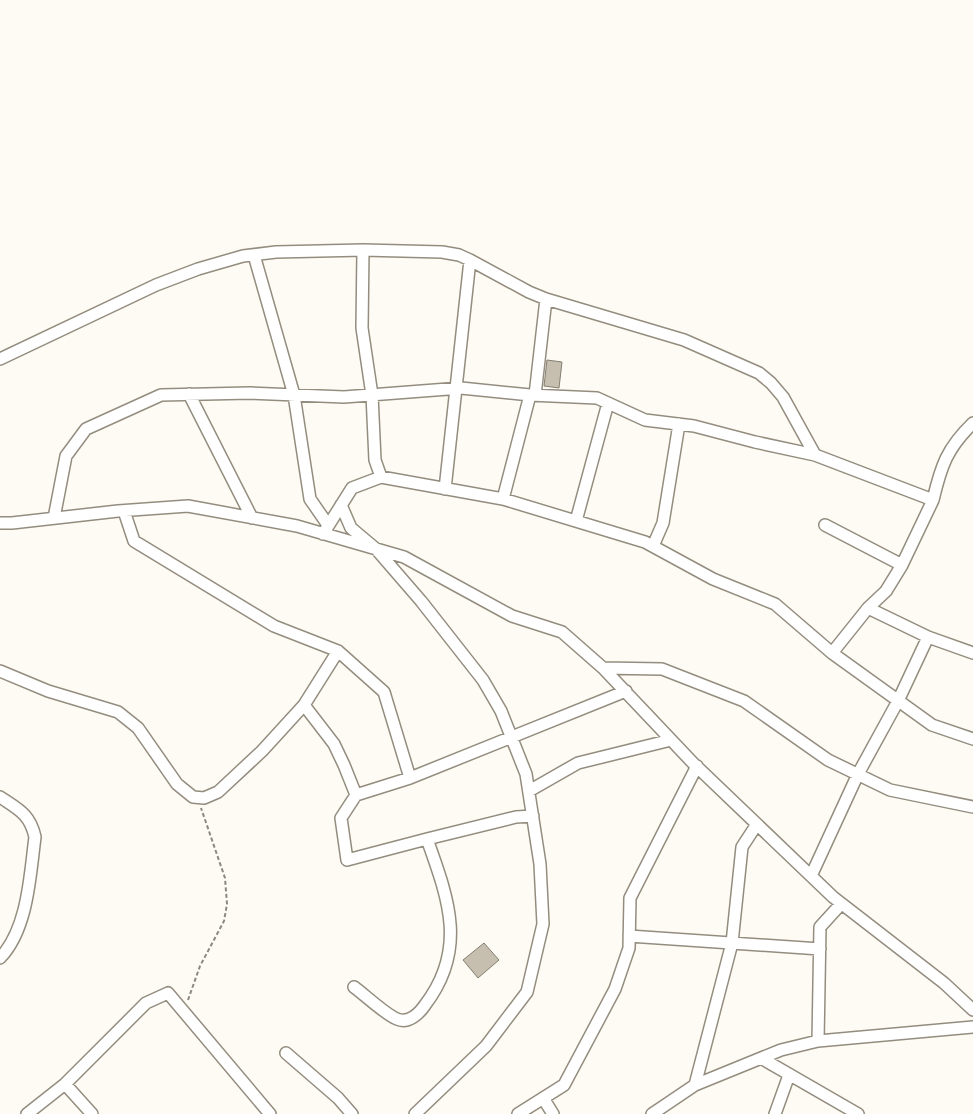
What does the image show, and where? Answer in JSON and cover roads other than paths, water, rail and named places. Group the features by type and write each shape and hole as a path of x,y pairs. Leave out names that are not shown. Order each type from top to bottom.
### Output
{"street":[{"path":"363,250 362,328 372,395 375,460 381,477"},
{"path":"0,359 156,284 198,269 254,255 276,252 363,250 442,252 458,255 470,260 529,292 546,299 684,340 759,373 783,397 815,455"},
{"path":"254,255 294,395 310,499 325,530"},
{"path":"446,488 470,260"},
{"path":"503,499 533,395 546,299"},
{"path":"54,518 66,456 86,429 161,395 189,394 344,397 455,389 597,398 645,420 694,426 815,455 933,500"},
{"path":"189,394 252,518"},
{"path":"576,521 608,403"},
{"path":"832,653 868,608 886,591 902,564 933,500 941,468 946,457 973,423"},
{"path":"653,546 663,524 679,424"},
{"path":"325,530 352,488 381,477 503,499 646,542 712,579 776,604 832,653 932,725 973,739"},
{"path":"341,505 351,528 376,549 421,601 483,680 501,711 526,774 540,864 543,924 527,992 486,1046 414,1114"},
{"path":"0,523 188,506 325,530 404,557 512,616 562,632 604,668 697,766 841,904 968,998 973,1010"},
{"path":"124,511 134,541 274,626 338,651 384,692 410,778"},
{"path":"824,525 902,564"},
{"path":"868,608 928,637 973,653"},
{"path":"812,876 858,774 898,701 928,637"},
{"path":"0,671 48,691 109,709 125,717 138,728 177,784 193,797 199,798 209,797 218,792 262,751 304,705 338,651"},
{"path":"604,668 662,669 744,701 828,760 890,790 973,807"},
{"path":"533,816 516,818 346,860 341,818 356,795 410,778 626,691"},
{"path":"304,705 334,744 356,795"},
{"path":"529,791 578,763 671,740"},
{"path":"518,1114 564,1085 615,989 629,948 630,898 697,766"},
{"path":"0,797 24,813 33,827 35,837 21,921 15,938 0,958"},
{"path":"695,1085 732,943 742,847 757,824"},
{"path":"354,987 394,1018 403,1021 412,1018 424,1008 439,984 448,958 451,921 443,884 427,839"},
{"path":"818,1041 820,927 841,904"},
{"path":"629,936 820,949"},
{"path":"26,1114 64,1084 146,1003 168,993 270,1114"},
{"path":"652,1114 695,1085 781,1050 818,1041 973,1027"},
{"path":"286,1053 338,1098 352,1114"},
{"path":"761,1058 858,1114"},
{"path":"775,1114 789,1075"},
{"path":"64,1084 92,1114"},
{"path":"543,1098 553,1114"}]}
